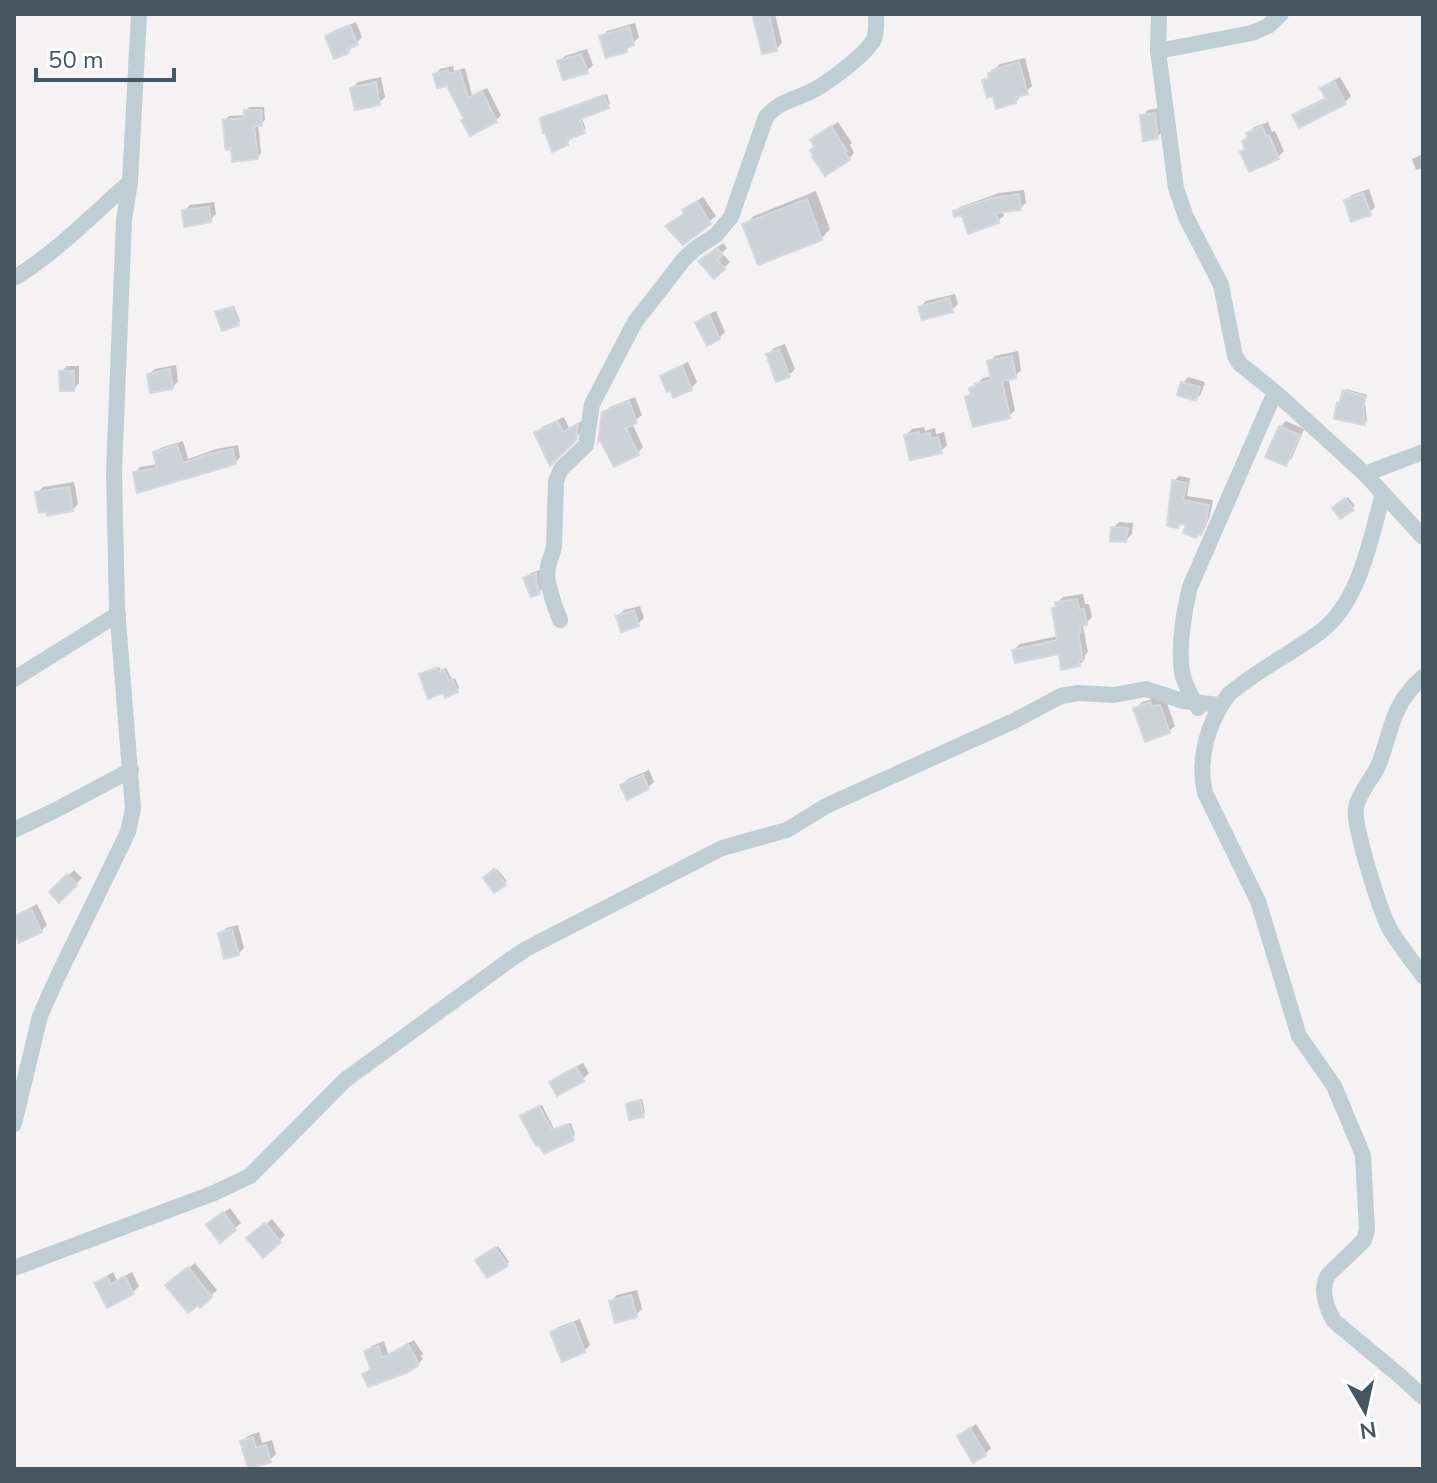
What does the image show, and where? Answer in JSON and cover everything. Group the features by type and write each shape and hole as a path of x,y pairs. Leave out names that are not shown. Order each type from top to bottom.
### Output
{"street":[{"path":"14,1124 40,1016 128,832 133,809 118,614 114,473 124,220 130,182 139,14"},
{"path":"560,620 547,579 554,547 556,481 561,469 587,443 594,397 635,322 684,259 727,224 766,117 778,104 830,81 870,45 876,32 876,14"},
{"path":"1159,14 1158,51 1176,188 1186,217 1221,285 1235,356 1240,364 1365,474 1423,537"},
{"path":"1158,51 1252,33 1268,26 1281,14"},
{"path":"14,278 50,252 130,182"},
{"path":"1210,728 1184,679 1181,662 1184,612 1190,587 1275,392"},
{"path":"1365,474 1423,452"},
{"path":"1383,494 1358,579 1339,612 1322,631 1229,694 1220,705 1210,728 1201,777 1205,793 1258,901 1295,1028 1329,1078 1363,1155 1367,1230 1364,1240 1324,1281 1323,1289 1330,1314 1334,1321 1423,1397"},
{"path":"14,679 118,614"},
{"path":"1423,677 1403,699 1394,715 1379,764 1356,806 1358,830 1381,912 1423,976"},
{"path":"14,1268 214,1193 250,1176 345,1080 511,959 722,848 787,830 826,806 1069,694 1106,696 1146,689 1195,703 1220,705"},
{"path":"14,830 131,770"}],"building":[{"path":"769,14 777,51 762,54 753,17"},
{"path":"350,26 358,45 334,59 325,36"},
{"path":"629,27 634,45 626,48 627,52 606,58 599,36"},
{"path":"581,54 588,73 563,80 557,61"},
{"path":"1019,62 1028,94 1014,98 1016,103 996,109 993,96 987,98 982,80 989,78 988,73 992,70"},
{"path":"448,70 449,74 460,71 468,98 482,91 497,122 470,136 447,86 437,88 433,74"},
{"path":"1334,81 1346,104 1299,128 1292,115 1326,99 1320,88"},
{"path":"376,82 380,105 355,110 350,88"},
{"path":"604,95 609,108 580,119 585,133 566,140 568,145 552,152 540,118"},
{"path":"244,110 261,110 262,126 254,126 258,159 232,162 231,149 226,150 225,147 223,120 244,118"},
{"path":"1155,113 1158,139 1143,141 1140,115"},
{"path":"831,126 850,160 825,176 812,157 810,150 815,147 810,140"},
{"path":"1262,126 1279,159 1249,172 1240,152 1245,149 1242,141 1248,138 1246,133"},
{"path":"1363,193 1371,215 1351,222 1344,200"},
{"path":"1019,194 1021,210 996,213 999,223 968,234 962,216 954,217 953,211 992,198"},
{"path":"807,199 822,240 758,265 742,224"},
{"path":"697,201 711,224 683,245 665,226"},
{"path":"209,207 211,222 184,227 182,210"},
{"path":"717,248 723,255 717,260 725,269 714,279 698,261"},
{"path":"949,298 953,312 922,320 918,307"},
{"path":"232,307 239,325 222,331 215,312"},
{"path":"709,315 720,339 707,346 695,323"},
{"path":"779,349 790,377 776,382 766,354"},
{"path":"1012,356 1016,378 1002,381 1010,418 973,427 965,397 971,395 969,388 991,380 987,361"},
{"path":"682,366 692,390 673,398 660,376"},
{"path":"170,369 173,389 150,393 147,374"},
{"path":"59,371 74,371 74,391 60,391"},
{"path":"1181,382 1200,387 1196,401 1177,395"},
{"path":"1343,390 1366,397 1363,407 1365,425 1334,419"},
{"path":"629,401 637,423 626,428 639,455 614,467 600,440 598,442 602,412"},
{"path":"557,421 563,432 578,424 576,440 550,466 534,433"},
{"path":"1279,426 1300,435 1286,466 1265,457"},
{"path":"919,432 919,435 930,433 931,439 938,437 942,453 910,460 904,435"},
{"path":"177,445 183,463 233,449 236,464 137,493 133,472 157,468 153,452"},
{"path":"1172,480 1187,483 1183,500 1209,505 1206,523 1201,535 1198,534 1196,538 1183,533 1186,525 1179,524 1178,528 1167,526"},
{"path":"69,487 73,511 47,516 47,512 39,513 35,492"},
{"path":"1345,498 1354,510 1340,519 1332,508"},
{"path":"1111,527 1128,528 1126,542 1110,541"},
{"path":"536,573 540,594 531,597 523,578"},
{"path":"1077,599 1079,609 1084,609 1087,625 1080,626 1081,632 1078,632 1083,660 1079,660 1080,666 1061,670 1059,654 1015,663 1012,650 1057,640 1052,608 1056,608 1055,602"},
{"path":"634,610 639,626 621,632 616,616"},
{"path":"436,668 438,672 444,669 458,692 445,698 443,693 428,699 419,674"},
{"path":"1150,702 1152,706 1160,705 1170,733 1145,742 1133,708"},
{"path":"643,775 649,789 627,800 620,785"},
{"path":"494,869 506,885 494,893 483,878"},
{"path":"67,874 77,885 59,903 49,892"},
{"path":"31,909 42,932 19,943 14,933 14,917"},
{"path":"232,929 239,955 224,959 218,933"},
{"path":"576,1067 584,1081 557,1096 549,1082"},
{"path":"640,1100 644,1117 629,1120 626,1104"},
{"path":"539,1106 552,1130 568,1124 574,1140 544,1154 539,1145 536,1146 520,1116"},
{"path":"223,1212 236,1230 220,1243 206,1225"},
{"path":"265,1223 281,1242 263,1258 246,1238"},
{"path":"495,1247 508,1266 487,1278 475,1260"},
{"path":"188,1267 212,1297 200,1308 198,1305 188,1313 165,1285"},
{"path":"125,1276 134,1294 107,1308 94,1283 107,1277 111,1284"},
{"path":"631,1295 637,1317 615,1323 609,1301"},
{"path":"574,1323 585,1352 562,1362 550,1332"},
{"path":"408,1344 418,1366 368,1387 362,1374 371,1370 364,1351 378,1346 382,1358"},
{"path":"970,1428 986,1455 973,1463 957,1436"},
{"path":"253,1437 256,1448 266,1445 271,1462 248,1469 240,1441"}]}
